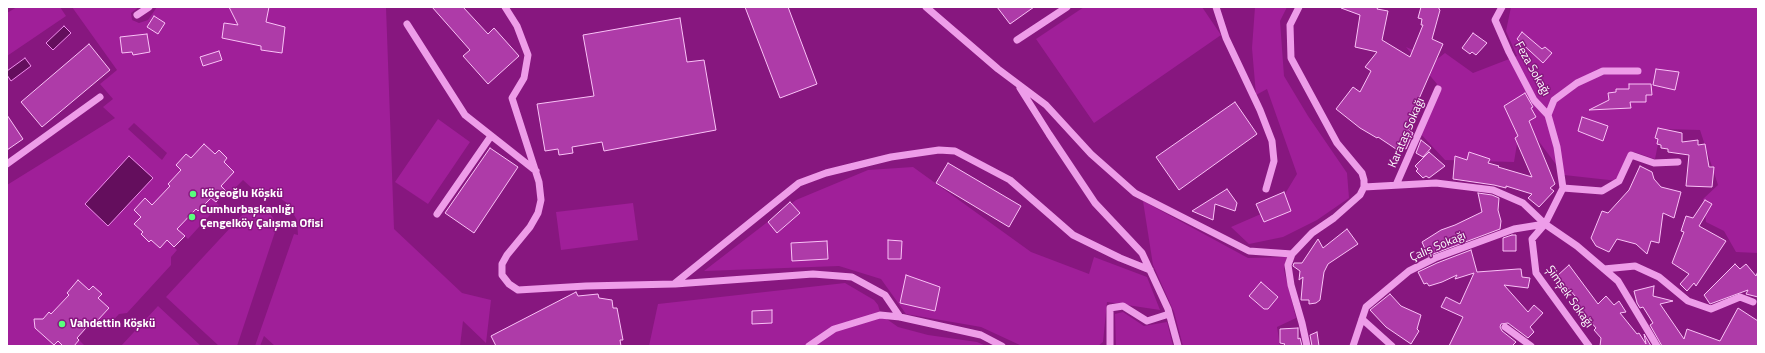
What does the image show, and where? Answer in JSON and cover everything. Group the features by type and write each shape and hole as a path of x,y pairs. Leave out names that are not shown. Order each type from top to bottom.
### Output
{"street":[{"path":"137,15 149,7"},
{"path":"505,7 517,26 528,55 524,78 512,98 536,171 539,182 540,200 538,213 530,227 507,255 502,264 502,274 509,284 518,290 586,286 674,284 813,274 852,277 885,295 900,317"},
{"path":"926,7 1018,84 1046,105 1091,154 1135,193 1248,251 1292,254"},
{"path":"1016,40 1067,7"},
{"path":"1216,7 1226,38 1260,110 1272,141 1274,161 1266,189"},
{"path":"1299,7 1290,25 1292,58 1337,143 1362,173 1364,187 1360,195 1334,218 1312,233 1292,254 1288,265 1291,285 1307,346"},
{"name":"Feza Sokağı","path":"1502,7 1495,20 1509,52 1534,100 1548,115 1557,147 1563,188"},
{"path":"407,24 465,115 536,171"},
{"path":"1548,115 1554,100 1577,82 1603,71 1638,71"},
{"path":"1018,84 1095,203 1142,253 1169,314 1178,346"},
{"name":"Karataş Sokağı","path":"1396,185 1438,89"},
{"path":"7,164 100,97"},
{"path":"437,214 491,136"},
{"path":"674,284 799,183 826,173 877,160 939,150 955,151 1010,180 1073,235 1120,258 1150,270"},
{"path":"1563,188 1602,191 1618,181 1630,155 1654,163 1678,162"},
{"path":"1364,187 1436,183 1493,190 1523,203 1545,224 1577,246 1618,281 1656,346"},
{"name":"Şimşek Sokağı","path":"1563,188 1545,224 1532,239 1536,273 1589,346"},
{"name":"Çalış Sokağı","path":"1353,346 1366,307 1409,271 1435,258 1514,229 1545,224"},
{"path":"1604,268 1635,266 1659,277 1688,301 1712,309 1740,297 1754,302"},
{"path":"1110,346 1110,308 1123,306 1147,321 1169,314"},
{"path":"809,346 834,329 880,315 900,317 981,335 1002,346"},
{"path":"1362,319 1392,346"},
{"path":"1505,327 1531,346"}],"shaded area":[{"path":"17,7 60,7 66,16 7,56 7,13"},
{"name":"Cumhurbaşkanlığı Çengelköy Çalışma Ofisi","path":"72,7 139,7 131,13 132,20 139,23 148,20 157,7 386,7 394,229 462,293 491,300 486,343 463,321 460,346 275,346 264,336 260,346 255,346 294,234 298,235 297,220 287,203 274,194 261,190 255,191 243,180 229,194 226,191 216,202 219,205 188,239 185,236 174,247 177,250 171,257 171,265 127,313 119,314 105,329 94,319 77,338 85,346 7,346 7,185 115,118 103,107 113,99 100,84 117,70","holes":["134,123 167,153 162,160 128,129"]},
{"path":"1084,7 1202,7 1221,35 1094,123 1036,39"},
{"path":"1255,7 1287,7 1280,21 1284,76 1308,116 1347,173 1349,198 1317,220 1283,237 1249,244 1231,227 1277,207 1297,174 1267,89 1256,95 1252,48"},
{"path":"1511,7 1758,7 1758,253 1736,252 1724,231 1706,222 1703,199 1718,185 1700,130 1661,129 1655,159 1634,152 1618,181 1564,175 1531,131 1519,132 1514,162 1445,160 1416,129 1437,84 1406,47 1436,60 1445,53 1473,73 1517,56 1506,31"},
{"path":"64,26 71,33 53,50 46,43"},
{"path":"25,58 31,66 11,81 7,75 7,71"},
{"path":"438,119 470,142 428,204 395,182"},
{"path":"129,156 153,178 108,226 85,204"},
{"path":"913,167 1031,252 1089,274 1094,257 1147,277 1160,310 1107,302 1103,342 1098,346 1022,346 981,327 906,314 881,279 839,266 704,271 796,200 868,170"},
{"path":"1143,201 1248,258 1287,257 1284,270 1296,318 1277,327 1280,346 1183,346 1174,312 1153,265"},
{"path":"633,203 638,240 561,250 556,212"},
{"path":"252,209 266,210 276,223 276,229 237,346 219,346 166,297 244,213"},
{"path":"845,283 874,300 878,305 881,315 898,327 928,335 977,342 986,346 649,346 658,304"},
{"path":"158,306 201,346 121,346"},
{"path":"1123,312 1144,326 1167,322 1173,346 1116,346 1115,314"}],"building":[{"path":"229,7 269,7 266,22 285,27 282,53 261,50 261,46 222,38 224,23 238,25"},
{"path":"432,7 463,7 488,34 494,28 519,56 488,84 463,56 470,50"},
{"path":"745,7 788,7 817,84 780,98"},
{"path":"997,7 1034,7 1010,24"},
{"path":"1378,7 1377,9 1388,11 1382,40 1410,57 1423,25 1421,25 1422,19 1418,18 1421,7 1439,7 1440,10 1432,39 1443,44 1414,110 1417,111 1409,130 1413,133 1406,149 1398,145 1396,149 1378,137 1377,138 1360,128 1336,109 1353,87 1360,92 1371,71 1365,67 1377,52 1355,47 1360,15 1341,8"},
{"path":"154,16 165,23 158,34 147,27"},
{"path":"680,18 687,62 704,60 716,130 604,151 602,142 572,147 573,153 559,155 558,149 545,151 537,104 594,96 583,35"},
{"path":"1522,32 1542,49 1545,47 1552,53 1543,63 1517,39"},
{"path":"1473,33 1487,43 1476,55 1472,52 1470,54 1462,48"},
{"path":"147,34 150,52 133,55 132,52 122,53 120,37"},
{"path":"89,44 110,70 42,127 21,102"},
{"path":"219,51 222,60 203,66 200,57"},
{"path":"1656,69 1679,72 1675,90 1653,85"},
{"path":"1629,84 1651,84 1652,95 1646,95 1646,102 1630,102 1631,108 1589,110 1609,100 1608,93 1616,92 1616,89 1629,89"},
{"path":"1525,93 1533,107 1531,108 1536,117 1529,121 1555,184 1550,188 1554,191 1539,207 1528,198 1532,194 1506,186 1506,188 1453,179 1455,156 1467,160 1469,152 1490,159 1488,163 1499,166 1498,167 1532,177 1515,138 1518,136 1504,106"},
{"path":"1235,102 1257,134 1179,190 1156,157"},
{"path":"7,115 23,139 7,150"},
{"path":"1582,117 1608,126 1603,141 1578,131"},
{"path":"1658,128 1682,133 1682,142 1698,140 1698,145 1705,144 1709,167 1714,167 1712,187 1686,186 1689,155 1668,152 1668,149 1661,148 1661,145 1657,144 1658,139 1655,138"},
{"path":"1421,140 1431,148 1423,157 1416,153"},
{"name":"Köçeoğlu Köşkü","path":"204,144 215,154 219,150 227,158 224,162 234,172 221,186 226,191 216,202 211,198 198,211 196,209 177,229 185,236 174,247 167,240 160,248 151,240 149,242 141,234 143,232 134,224 141,217 134,210 145,198 152,205 170,186 168,184 181,170 176,165 186,154 191,158"},
{"path":"490,148 518,167 474,233 445,213"},
{"path":"1429,152 1445,166 1429,178 1426,176 1423,178 1416,171 1418,169 1415,166"},
{"path":"948,163 1021,206 1009,227 936,183"},
{"path":"1640,166 1652,172 1654,179 1661,187 1681,192 1674,218 1663,213 1659,243 1651,241 1647,254 1636,244 1617,239 1609,252 1596,246 1591,238 1602,211 1608,213 1629,190"},
{"path":"1227,189 1237,203 1235,211 1215,204 1213,220 1192,211"},
{"path":"1284,192 1291,211 1264,222 1256,204"},
{"path":"1478,193 1492,195 1499,198 1498,210 1501,221 1500,229 1428,256 1422,242 1441,230 1482,212"},
{"path":"1705,200 1712,204 1699,226 1726,241 1696,286 1694,283 1687,291 1680,284 1689,274 1672,263 1684,232 1681,231 1686,216 1693,218"},
{"path":"790,202 800,213 777,233 768,222"},
{"path":"1347,229 1358,244 1328,264 1324,272 1320,300 1316,303 1309,304 1309,300 1301,300 1303,277 1299,280 1300,271 1293,266 1294,263 1302,263 1318,239 1323,248"},
{"path":"1516,235 1516,251 1503,251 1503,238"},
{"path":"888,240 902,241 901,259 888,259"},
{"path":"827,241 828,259 792,261 791,243"},
{"path":"1471,250 1477,272 1521,269 1522,277 1530,278 1528,288 1504,285 1528,312 1534,305 1543,313 1530,327 1534,332 1528,338 1508,323 1501,324 1500,327 1502,331 1516,342 1512,346 1449,346 1463,317 1441,307 1446,297 1460,304 1474,273 1455,279 1457,275 1429,286 1427,283 1424,284 1418,272"},
{"path":"1735,264 1740,269 1746,264 1756,276 1758,271 1758,297 1746,294 1748,290 1710,304 1704,295"},
{"path":"1569,265 1598,304 1606,296 1614,305 1619,301 1626,312 1620,313 1637,334 1639,333 1646,344 1644,334 1651,346 1600,346 1601,338 1594,330 1596,328 1580,309 1574,299 1576,297 1557,276"},
{"path":"906,275 940,287 935,311 900,303"},
{"name":"Vahdettin Köşkü","path":"78,280 89,290 93,286 102,294 98,298 109,308 97,321 94,319 77,338 79,340 74,346 63,346 58,341 54,345 35,328 34,319 43,319 49,312 51,314 69,295 67,293"},
{"path":"1261,282 1278,297 1268,309 1264,309 1249,296"},
{"path":"1654,286 1653,296 1673,301 1660,304 1684,339 1687,329 1720,341 1738,308 1758,321 1758,346 1662,346 1650,325 1653,323 1643,307 1640,308 1637,303 1634,291"},
{"path":"576,292 578,296 598,294 599,298 612,300 613,308 617,308 623,340 620,340 621,346 496,346 491,336"},
{"path":"1390,294 1401,306 1421,315 1417,329 1419,331 1411,344 1386,327 1370,310"},
{"path":"772,310 772,323 752,324 752,311"},
{"path":"1298,328 1298,339 1300,338 1302,346 1283,346 1285,344 1280,343 1280,329"},
{"path":"1317,332 1319,346 1312,346 1310,335"}],"place":[{"name":"Köçeoğlu Köşkü","path":"193,194"},
{"name":"Cumhurbaşkanlığı Çengelköy Çalışma Ofisi","path":"192,217"},
{"name":"Vahdettin Köşkü","path":"62,324"}]}
